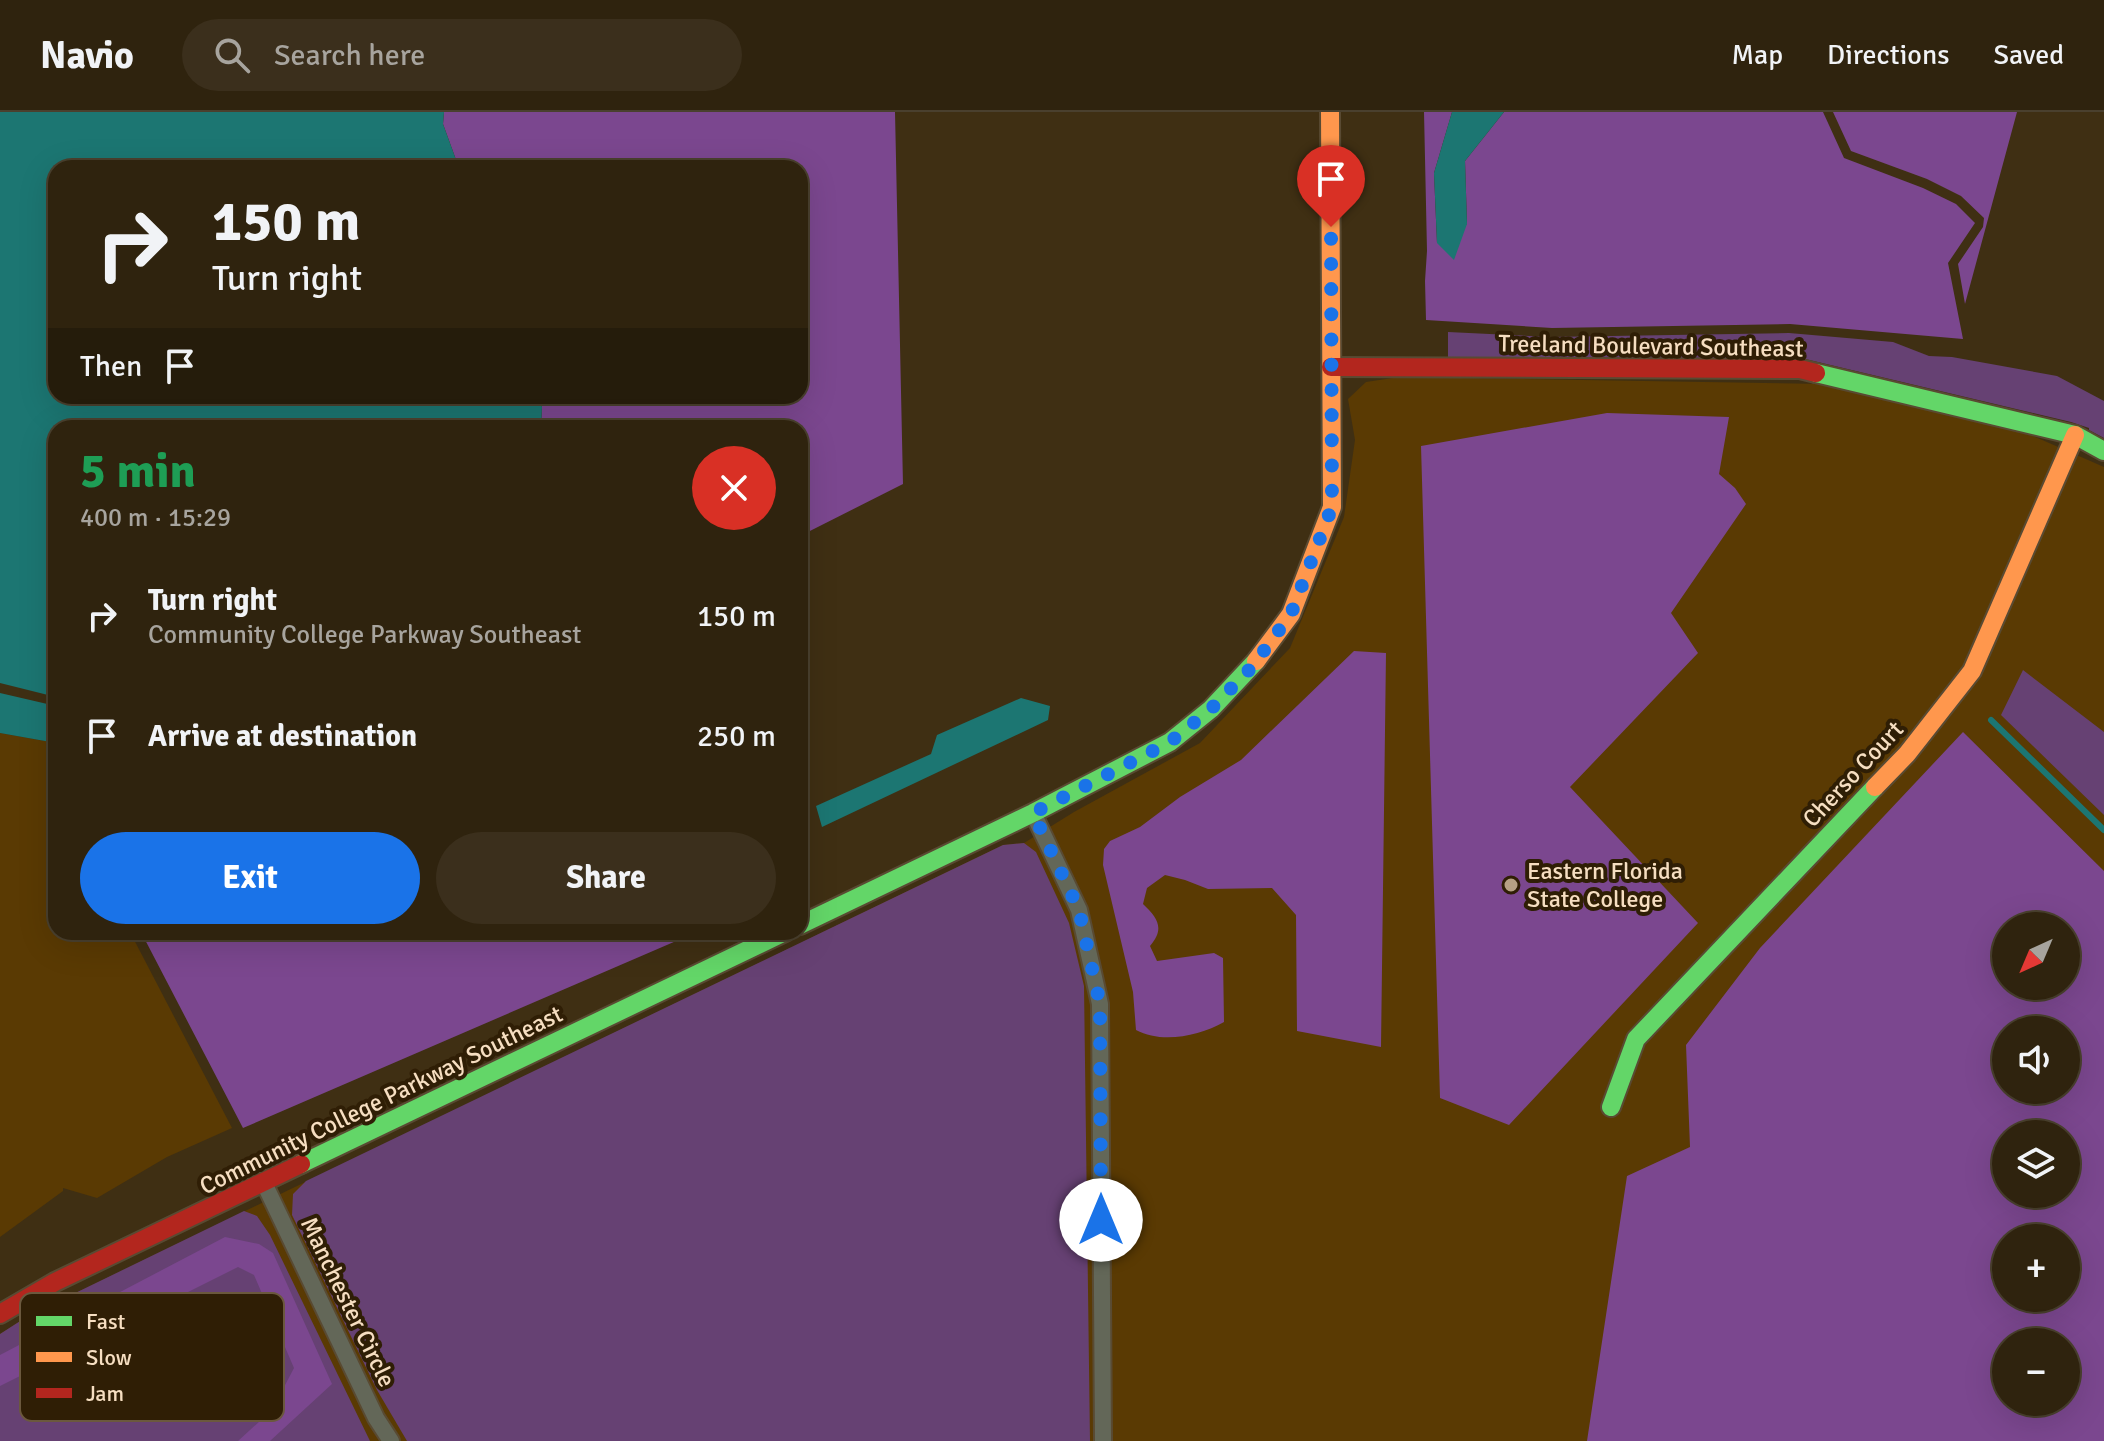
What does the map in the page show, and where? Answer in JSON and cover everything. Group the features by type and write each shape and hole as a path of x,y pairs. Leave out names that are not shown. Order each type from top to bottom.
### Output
{"street":[{"path":"808,921 1033,813 1170,742 1211,709 1252,667 1291,614 1332,507 1330,112"},
{"name":"Treeland Boulevard Southeast","path":"1331,367 1800,369 2075,435 2104,451"},
{"name":"Cherso Court","path":"1611,1107 1636,1039 1907,754 1972,671 2075,435"},
{"path":"1033,813 1079,910 1100,1004 1103,1441"},
{"name":"Community College Parkway Southeast","path":"36,1293 768,940"},
{"name":"Manchester Circle","path":"264,1183 376,1418 391,1441"},
{"name":"Community College Parkway Southeast","path":"0,1314 20,1302"}],"shaded area":[{"path":"444,112 895,112 903,484 808,532 808,420 541,420 541,404 808,404 808,160 456,160 443,124"},
{"path":"1424,112 1452,112 1434,173 1437,243 1467,224 1465,161 1504,112 1823,112 1844,158 1956,204 1975,223 1948,263 1963,339 1790,324 1552,328 1426,320"},
{"path":"1833,112 2017,112 1965,304 1958,264 1983,227 1984,218 1961,196 1927,179 1851,151"},
{"path":"1448,332 1550,337 1789,333 1893,342 1929,356 1952,357 2057,376 2104,401 2104,438 2089,428 2071,422 1801,358 1448,357"},
{"name":"Eastern Florida State College","path":"1399,377 1824,384 2026,433 2104,467 2104,1441 0,1441 0,1334 20,1321 20,1421 284,1421 284,1293 76,1293 1003,845 1024,843 1200,743 1290,648 1344,517 1355,440 1348,399 1366,382"},
{"path":"1607,413 1729,417 1719,474 1735,488 1746,504 1671,613 1698,653 1570,787 1698,923 1509,1125 1440,1098 1421,446"},
{"path":"1354,651 1386,653 1381,1047 1297,1031 1296,915 1272,888 1208,889 1165,875 1147,888 1143,904 1158,924 1155,940 1150,946 1157,961 1214,953 1223,958 1224,1022 1203,1031 1169,1037 1157,1037 1136,1030 1133,992 1103,865 1104,849 1110,841 1140,827 1180,797 1241,760"},
{"path":"2023,670 2104,732 2104,815 2001,715"},
{"path":"1963,732 2104,871 2104,1441 1587,1441 1627,1176 1690,1147 1686,1045 1760,948"},
{"path":"0,733 48,742 48,940 134,940 232,1128 167,1157 97,1198 63,1188 0,1237"},
{"path":"1024,843 1036,852 1069,923 1084,986 1090,1441 407,1441 377,1390 292,1215 293,1194 306,1181 1003,845"},
{"path":"145,940 678,940 243,1128"},
{"path":"244,1211 257,1216 270,1235 370,1441 0,1441 0,1334 20,1321 20,1421 284,1421 284,1293 75,1293"},
{"path":"225,1237 259,1244 273,1253 332,1384 270,1441 238,1441 260,1421 284,1421 284,1387 294,1368 284,1345 284,1293 262,1293 254,1275 238,1267 186,1293 118,1293"},
{"path":"20,1345 20,1376 0,1386 0,1355"}],"water":[{"path":"0,112 444,112 443,124 456,160 48,160 48,404 541,404 541,420 48,420 48,695 0,683"},
{"path":"1452,112 1504,112 1465,161 1467,224 1454,260 1437,243 1434,173"},
{"path":"0,693 48,704 48,742 0,733"},
{"path":"1021,698 1050,706 1048,720 822,827 816,806 931,754 937,735"}],"waterway":[{"path":"1991,720 2104,830"}],"traffic: fast":[{"path":"1816,373 2075,435 2104,451"},
{"path":"808,921 1033,813 1170,742 1211,709 1256,661"},
{"path":"1611,1107 1636,1039 1875,787"},
{"path":"301,1164 768,940"}],"traffic: slow":[{"path":"1256,661 1291,614 1332,507 1330,112"},
{"path":"1875,787 1907,754 1972,671 2075,435"}],"traffic: jam":[{"path":"1331,367 1800,369 1816,373"},
{"path":"36,1293 301,1164"},
{"path":"0,1314 20,1302"}],"place":[{"name":"Eastern Florida State College","path":"1511,885"}],"route":[{"path":"1101,1220 1100,1004 1079,910 1033,813 1170,742 1211,709 1252,667 1291,614 1332,507 1331,227"}]}
